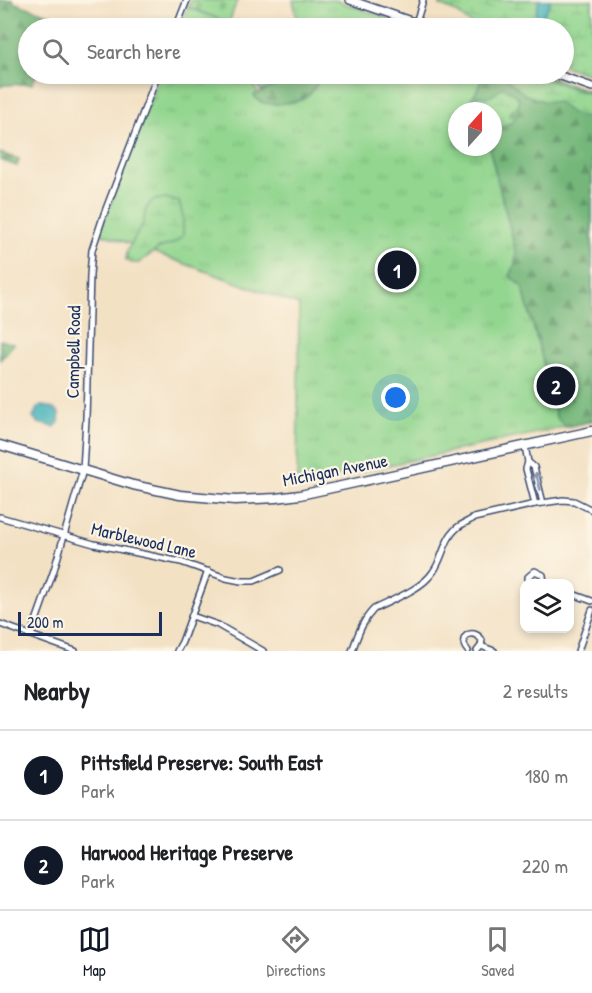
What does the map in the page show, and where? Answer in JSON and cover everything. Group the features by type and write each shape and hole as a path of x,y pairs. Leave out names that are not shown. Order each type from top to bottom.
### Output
{"highway":[{"name":"Michigan Avenue","path":"0,445 133,485 180,495 214,499 260,499 300,495 592,431"}],"main road":[{"path":"350,0 402,18"},
{"path":"574,81 592,87"}],"street":[{"path":"180,18 187,0"},
{"path":"418,18 423,0"},
{"name":"Campbell Road","path":"31,635 51,579 83,470 92,250 154,84"},
{"path":"525,446 528,462 526,469 535,504"},
{"path":"528,462 534,467 543,503"},
{"path":"352,651 368,615 374,609 423,583 433,573 452,534 458,527 474,518 563,500 574,501 592,510"},
{"name":"Marblewood Lane","path":"0,517 94,544 161,556 241,581 254,581 280,570"},
{"path":"177,651 183,642 208,571"},
{"path":"528,579 530,574 535,572 543,575 543,579"},
{"path":"574,594 592,601"},
{"path":"578,651 592,610"},
{"path":"192,616 218,625 263,651"},
{"path":"0,624 75,651"},
{"path":"468,651 464,646 464,641 469,634 478,635 482,640 479,649 494,651"}],"green space":[{"path":"0,0 12,0 60,18 18,18 18,84 32,84 0,87"},
{"path":"191,0 237,0 231,18 216,18 188,7"},
{"path":"293,0 335,0 386,18 297,18"},
{"path":"442,0 539,0 536,13 550,4 550,0 592,0 592,76 574,70 574,18 464,18 440,5"},
{"path":"188,7 216,18 183,18"},
{"path":"156,84 254,84 258,94 276,84 570,84 592,92 592,421 297,485 299,305 100,233"},
{"path":"259,84 280,84 261,91"},
{"path":"280,84 317,84 308,96 290,103 261,102 254,95"},
{"path":"480,84 570,84 592,92 592,421 566,427 556,417 522,286 510,276 515,265 516,252 491,156 502,156 502,102 469,102"},
{"path":"512,84 560,84 592,95 592,119 574,115 558,102 543,101 524,94"},
{"path":"503,87 518,97 519,105 509,116 515,116 515,118 502,127 502,102 478,102 477,96 485,97 497,93"},
{"path":"0,153 19,159 17,166 0,160"},
{"path":"165,198 179,202 183,217 183,236 172,244 159,248 139,263 126,260 127,251 143,224 146,209 152,201"},
{"path":"0,340 14,344 0,360"}],"water":[{"path":"539,0 550,0 542,18 538,18 536,13"},
{"path":"41,406 58,411 58,424 54,427 38,423 33,418 37,408"}],"place":[{"name":"Pittsfield Preserve: South East","path":"397,270"},
{"name":"Harwood Heritage Preserve","path":"556,386"}]}
